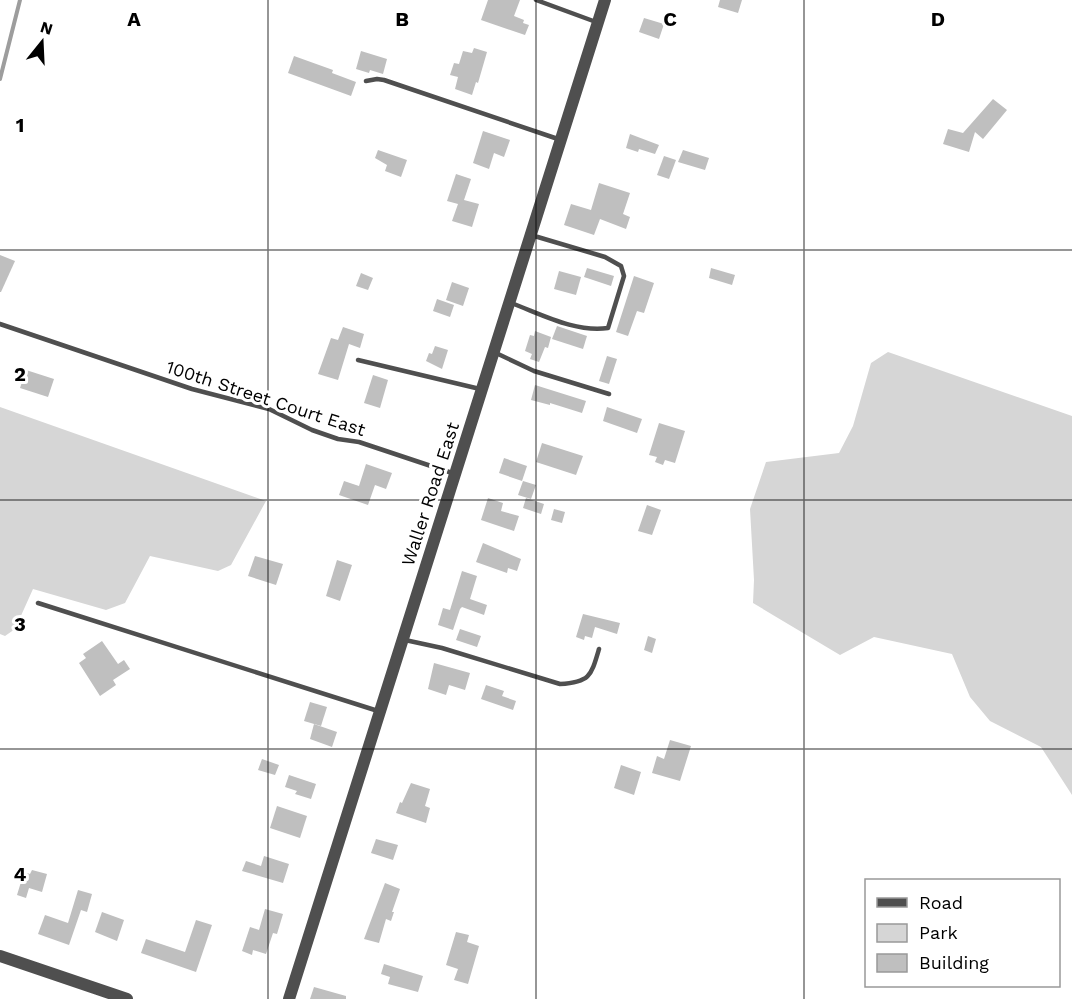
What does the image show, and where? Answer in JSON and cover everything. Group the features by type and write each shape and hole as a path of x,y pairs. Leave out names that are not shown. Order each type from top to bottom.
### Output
{"street":[{"name":"Waller Road East","path":"289,999 605,0"},
{"path":"0,957 127,999"}],"lane":[{"path":"536,0 598,23"},
{"path":"366,81 384,80 561,140"},
{"path":"509,303 580,328 597,330 608,328 624,276 621,266 605,257 531,235"},
{"name":"100th Street Court East","path":"0,324 192,389 268,409 312,430 338,439 359,442 455,474"},
{"path":"494,352 534,371 609,394"},
{"path":"358,360 482,389"},
{"path":"38,603 380,711"},
{"path":"403,639 442,648 560,684 576,683 586,679 591,674 599,649"}],"green space":[{"path":"888,352 1072,416 1072,795 1041,747 990,721 970,697 952,654 874,637 840,655 753,603 750,509 766,462 839,453 853,426 871,363"},
{"path":"0,407 266,501 231,565 218,571 150,556 125,603 106,610 33,589 15,629 5,636 0,634"}],"building":[{"path":"488,0 520,0 514,16 529,25 525,35 481,20"},
{"path":"720,0 742,0 738,13 718,7"},
{"path":"644,18 664,24 659,39 639,32"},
{"path":"474,48 487,52 472,95 455,89 458,77 450,75 454,63 459,64 463,51 472,53"},
{"path":"361,51 387,59 383,74 356,69"},
{"path":"294,56 333,70 332,73 356,82 351,96 288,73"},
{"path":"993,99 1007,110 983,139 975,132 969,152 943,144 948,129 963,133"},
{"path":"483,131 510,140 504,157 494,153 489,169 473,163"},
{"path":"630,134 659,145 655,154 626,148"},
{"path":"378,150 407,160 401,177 385,171 387,165 375,158"},
{"path":"683,150 709,158 705,170 678,162"},
{"path":"664,156 676,160 669,179 657,175"},
{"path":"456,174 471,179 464,200 479,204 472,227 452,221 458,204 447,201"},
{"path":"599,183 630,193 623,214 630,217 626,229 600,219 594,235 564,225 571,204 591,210"},
{"path":"0,255 15,261 1,292 0,292"},
{"path":"587,268 614,276 611,286 584,277"},
{"path":"711,268 735,275 732,285 709,278"},
{"path":"559,271 581,277 576,295 554,289"},
{"path":"361,273 373,278 368,290 356,286"},
{"path":"634,276 654,283 644,313 637,311 628,336 616,332"},
{"path":"452,282 469,288 463,306 446,300"},
{"path":"437,299 454,305 450,317 433,311"},
{"path":"557,326 587,336 583,349 552,339"},
{"path":"343,327 364,334 360,348 349,344 338,380 318,374 331,338 338,340"},
{"path":"535,331 551,337 548,348 545,347 539,362 530,359 532,354 525,351 530,335 534,336"},
{"path":"435,346 448,350 442,369 426,361"},
{"path":"607,356 617,359 609,384 599,381"},
{"path":"26,370 54,379 48,397 20,388"},
{"path":"373,375 388,380 380,408 364,403"},
{"path":"535,385 586,401 582,413 531,400"},
{"path":"607,407 642,419 637,433 603,421"},
{"path":"659,423 685,431 675,463 665,460 663,465 655,462 657,457 649,455"},
{"path":"542,443 583,456 576,475 536,462"},
{"path":"504,458 527,466 522,481 499,473"},
{"path":"366,464 392,473 386,489 375,485 368,505 339,495 344,481 359,486"},
{"path":"523,481 536,485 531,499 518,495"},
{"path":"488,498 503,503 501,511 519,516 514,531 481,520"},
{"path":"526,498 544,504 541,514 523,508"},
{"path":"647,505 661,510 652,535 638,531"},
{"path":"554,509 565,512 562,523 551,520"},
{"path":"483,543 521,559 517,571 508,568 507,573 476,562"},
{"path":"255,556 283,564 276,585 248,576"},
{"path":"337,560 352,565 340,601 326,596"},
{"path":"462,571 477,576 470,599 487,605 484,615 462,607 453,630 438,625 443,608 450,610"},
{"path":"583,614 620,623 617,634 595,627 592,638 585,636 584,640 576,637"},
{"path":"460,629 481,636 477,647 456,640"},
{"path":"648,636 656,639 652,653 644,650"},
{"path":"102,641 118,664 124,660 130,669 113,680 116,685 100,696 79,663 86,658 83,654"},
{"path":"434,663 470,673 465,690 449,685 446,695 428,689"},
{"path":"486,685 504,691 502,696 516,701 513,710 481,699"},
{"path":"310,702 327,707 321,726 304,721"},
{"path":"314,724 337,732 332,747 310,739"},
{"path":"670,740 691,746 680,781 652,773 657,756 664,759"},
{"path":"262,759 279,765 275,775 258,770"},
{"path":"621,765 641,772 634,795 614,788"},
{"path":"289,775 316,784 311,799 295,794 297,791 285,787"},
{"path":"411,783 430,789 425,806 430,808 426,823 396,813"},
{"path":"277,806 307,816 300,838 270,828"},
{"path":"376,839 398,845 393,860 371,853"},
{"path":"264,856 289,864 283,883 242,871 246,861 261,866"},
{"path":"32,870 47,874 42,892 29,888 26,898 17,895 24,872 30,874"},
{"path":"385,883 400,889 391,921 386,919 379,943 364,939"},
{"path":"78,890 92,894 87,912 81,910 69,945 38,934 45,915 68,923"},
{"path":"265,909 283,914 277,934 273,933 266,954 253,950 252,955 242,951 250,927 259,930"},
{"path":"102,912 124,920 117,941 95,932"},
{"path":"196,920 212,925 196,972 141,953 146,939 185,952"},
{"path":"456,932 469,935 467,942 479,946 468,984 454,980 458,969 446,965"},
{"path":"384,964 423,976 418,992 388,984 390,977 381,974"},
{"path":"314,987 346,996 346,999 310,999"}],"waterway":[{"path":"0,79 20,0"}]}
